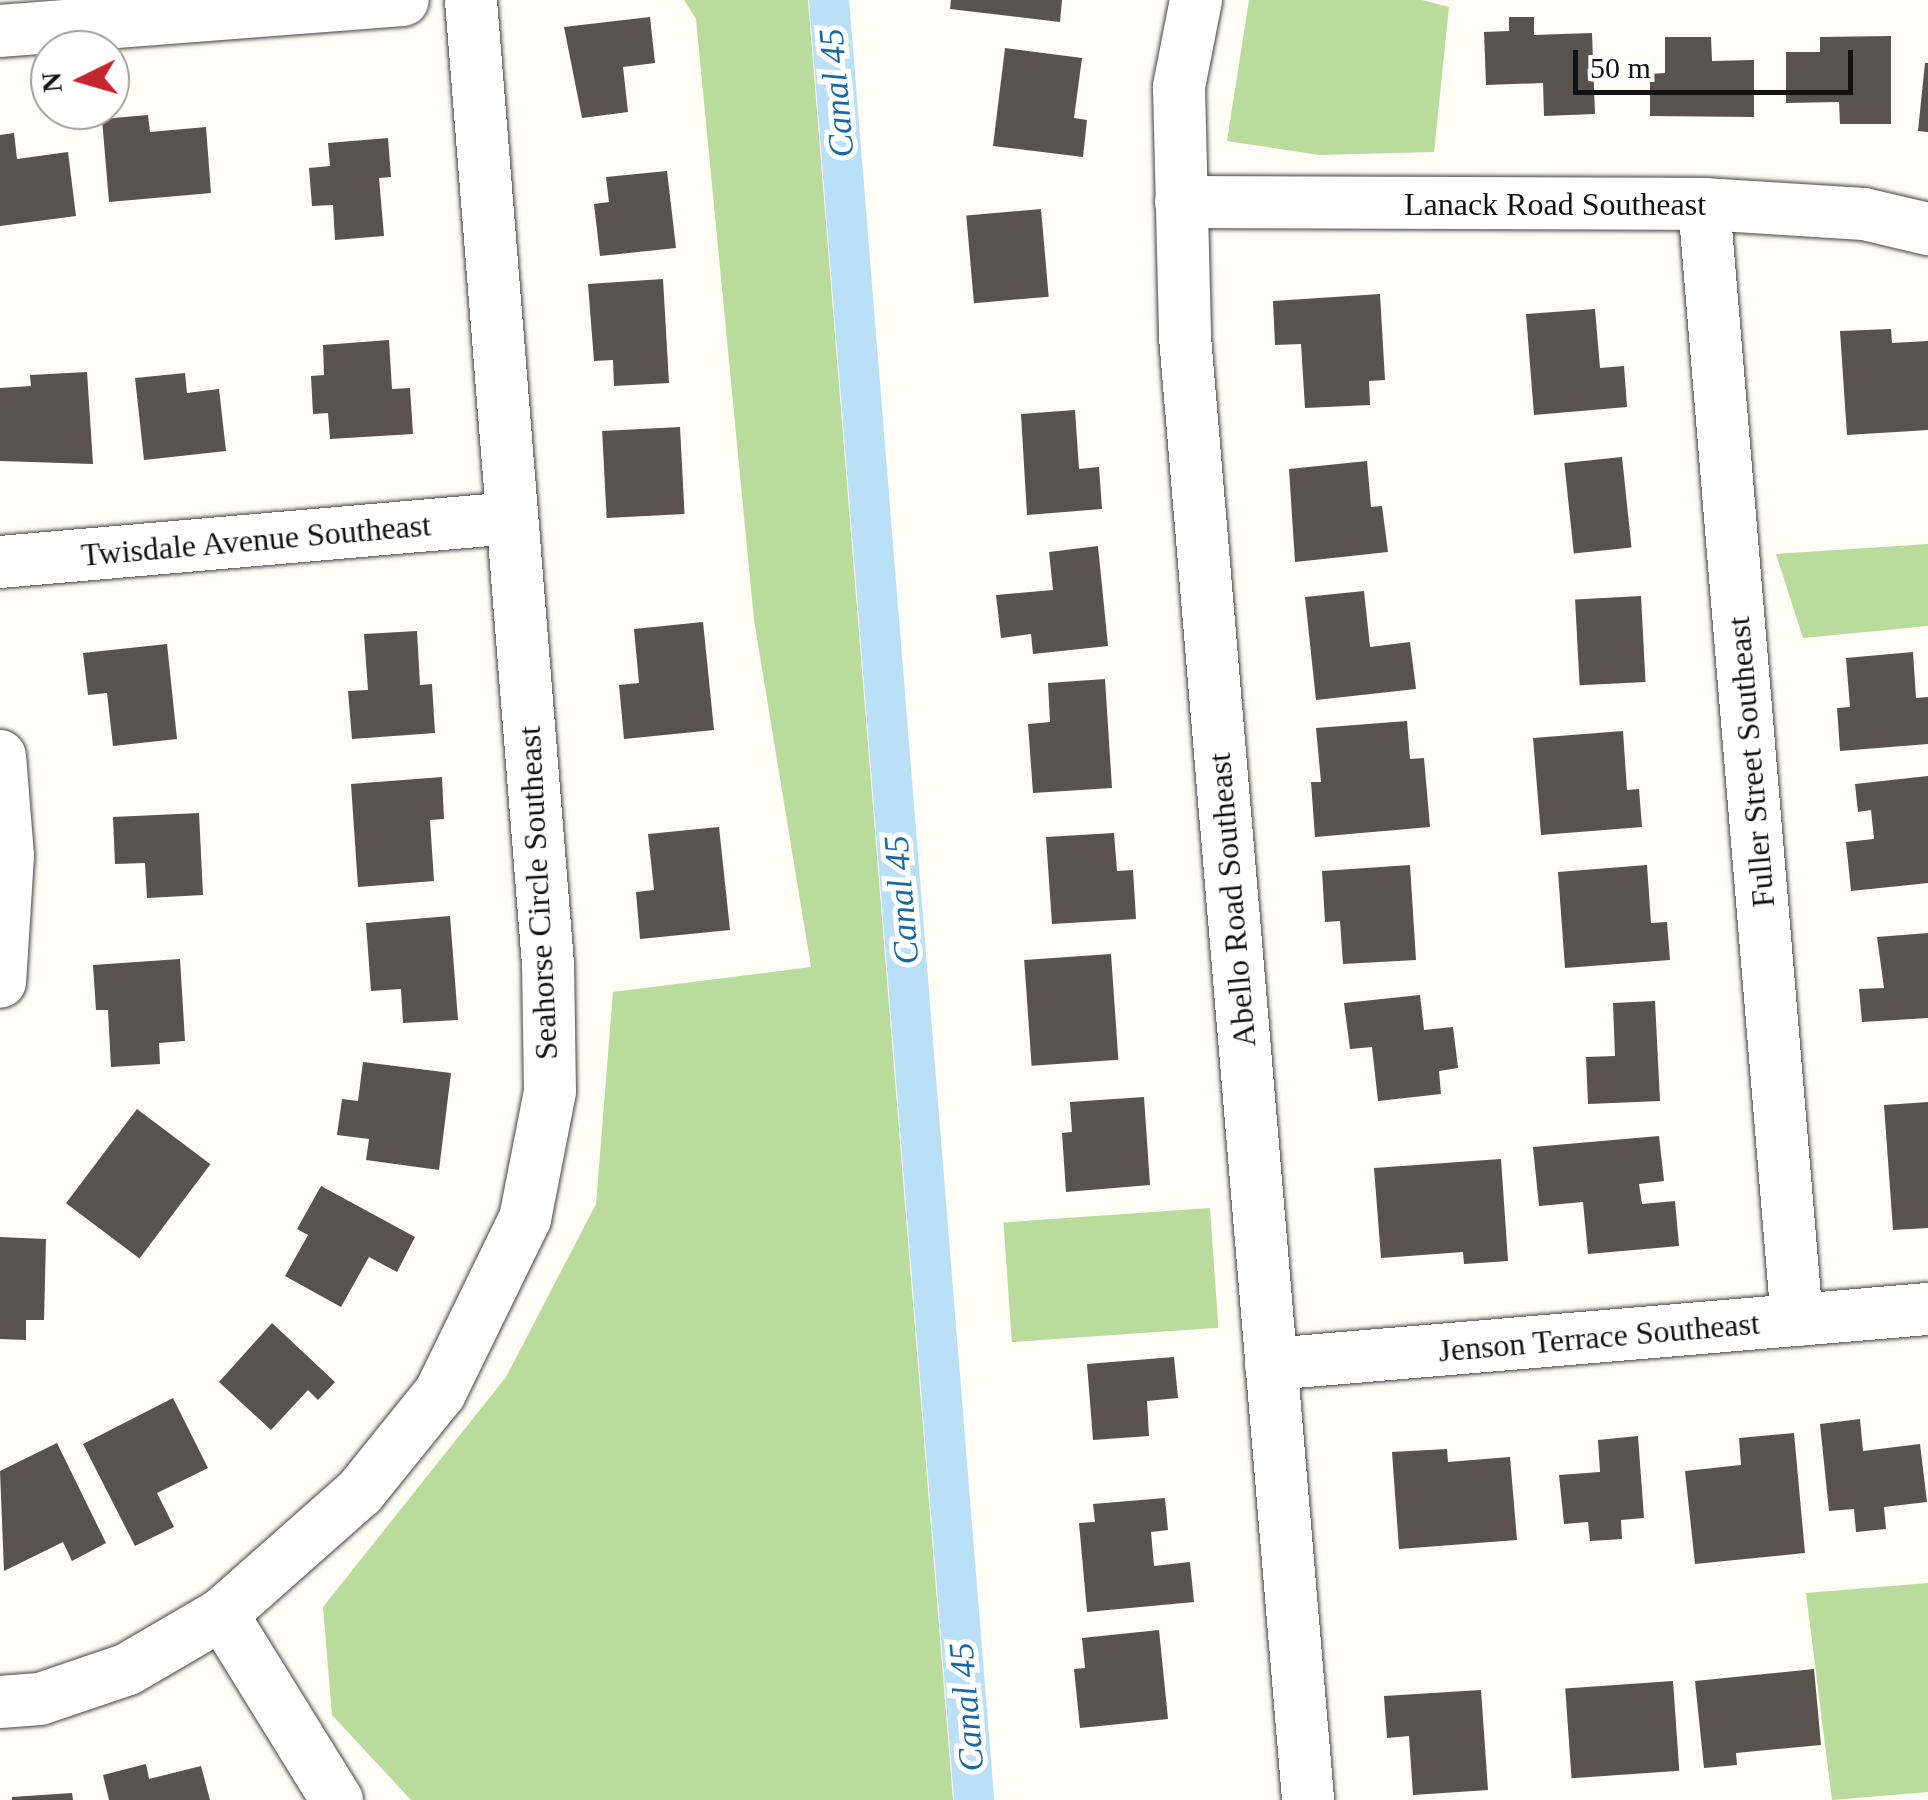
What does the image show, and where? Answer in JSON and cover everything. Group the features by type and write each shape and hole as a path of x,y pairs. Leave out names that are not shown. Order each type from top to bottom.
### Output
{"street":[{"path":"0,31 403,0"},
{"name":"Seahorse Circle Southeast","path":"0,1702 40,1699 128,1669 222,1614 360,1492 440,1393 525,1219 550,1091 548,964 471,0"},
{"name":"Abello Road Southeast","path":"1196,0 1179,87 1185,337 1308,1800"},
{"name":"Lanack Road Southeast","path":"1181,202 1704,204 1864,214 1928,228"},
{"name":"Fuller Street Southeast","path":"1704,204 1798,1320"},
{"name":"Twisdale Avenue Southeast","path":"0,562 512,518"},
{"path":"0,756 8,856 0,982"},
{"name":"Jenson Terrace Southeast","path":"1270,1364 1928,1310"},
{"path":"222,1614 337,1800"}],"green space":[{"path":"684,0 808,0 953,1800 411,1800 332,1715 323,1607 506,1377 596,1204 613,992 811,967 754,620 696,19"},
{"path":"1249,0 1422,0 1449,7 1434,152 1319,155 1227,141"},
{"path":"1928,544 1928,626 1803,638 1776,554"},
{"path":"1210,1208 1218,1328 1012,1342 1004,1222"},
{"path":"1928,1583 1928,1792 1832,1800 1806,1593"}],"building":[{"path":"951,0 1062,0 1060,22 950,9"},
{"path":"650,17 655,63 623,67 628,112 582,118 564,27"},
{"path":"1509,17 1534,17 1534,35 1592,33 1595,114 1544,116 1543,83 1486,85 1484,32 1509,31"},
{"path":"1891,36 1891,124 1840,124 1839,102 1786,103 1786,52 1820,52 1820,37"},
{"path":"1665,37 1711,37 1712,61 1754,60 1754,117 1650,116 1650,74 1665,73"},
{"path":"1005,48 1082,58 1074,118 1087,120 1083,157 993,146"},
{"path":"1928,63 1928,132 1918,131"},
{"path":"148,115 150,132 206,127 211,193 109,202 103,130 130,130 130,117"},
{"path":"14,133 17,159 68,152 76,216 0,226 0,135"},
{"path":"388,138 391,177 379,178 384,236 335,240 333,205 312,206 309,168 330,166 328,143"},
{"path":"667,171 676,248 600,256 594,204 609,202 606,177"},
{"path":"1041,209 1049,297 974,303 966,216"},
{"path":"663,279 669,383 614,386 613,360 594,361 588,284"},
{"path":"1380,294 1385,380 1369,381 1370,405 1305,408 1301,344 1275,345 1273,301"},
{"path":"1595,309 1600,368 1624,366 1627,407 1534,415 1526,314"},
{"path":"1891,329 1892,343 1928,341 1928,430 1847,435 1840,331"},
{"path":"389,340 392,389 410,388 413,434 330,439 328,413 313,414 311,376 324,375 323,345"},
{"path":"87,372 93,464 0,461 0,388 31,386 30,375"},
{"path":"185,373 187,393 219,389 226,451 144,460 135,378"},
{"path":"1075,410 1079,469 1099,467 1102,509 1027,515 1021,414"},
{"path":"680,427 685,514 607,518 602,431"},
{"path":"1622,457 1632,548 1574,554 1564,463"},
{"path":"1367,461 1371,507 1382,506 1388,552 1295,562 1289,469"},
{"path":"1098,546 1108,646 1033,654 1031,634 1001,638 996,595 1053,590 1049,552"},
{"path":"1364,591 1370,647 1410,642 1416,689 1316,700 1305,597"},
{"path":"1641,596 1646,682 1580,685 1575,599"},
{"path":"703,622 714,730 624,739 619,685 639,683 634,629"},
{"path":"417,631 420,685 432,684 435,733 352,739 348,691 368,690 364,634"},
{"path":"167,644 177,739 113,746 107,693 88,695 83,653"},
{"path":"1913,652 1916,698 1928,697 1928,744 1840,751 1837,708 1850,707 1846,658"},
{"path":"1105,679 1112,788 1033,793 1028,724 1050,722 1048,683"},
{"path":"1407,721 1410,759 1424,758 1430,827 1315,837 1311,782 1321,782 1316,728"},
{"path":"1623,731 1627,790 1639,789 1642,827 1541,835 1533,738"},
{"path":"1928,776 1928,883 1851,891 1846,842 1874,839 1871,810 1858,812 1855,784"},
{"path":"442,777 444,819 430,820 434,881 358,887 351,784"},
{"path":"199,813 203,895 147,898 145,863 115,864 113,817"},
{"path":"719,827 730,930 640,939 636,892 654,890 648,834"},
{"path":"1114,833 1117,871 1133,870 1136,919 1052,924 1046,837"},
{"path":"1410,865 1416,960 1343,964 1340,921 1325,922 1322,871"},
{"path":"1647,865 1651,923 1667,922 1670,960 1565,968 1558,872"},
{"path":"450,916 458,1020 403,1023 401,989 371,991 366,923"},
{"path":"1928,933 1928,1018 1862,1022 1859,989 1884,988 1877,937"},
{"path":"1111,954 1118,1060 1032,1066 1024,960"},
{"path":"180,959 185,1041 159,1043 160,1064 111,1067 108,1010 96,1010 93,965"},
{"path":"1420,995 1424,1030 1453,1027 1458,1068 1439,1071 1441,1094 1378,1101 1372,1047 1350,1049 1344,1003"},
{"path":"1655,1001 1660,1101 1588,1104 1586,1057 1615,1056 1613,1003"},
{"path":"363,1062 451,1073 439,1170 366,1160 369,1139 337,1135 342,1099 358,1101"},
{"path":"1144,1097 1150,1185 1066,1192 1062,1133 1072,1132 1070,1102"},
{"path":"1928,1102 1928,1228 1893,1230 1884,1105"},
{"path":"137,1109 210,1164 139,1259 66,1203"},
{"path":"1659,1136 1664,1181 1639,1184 1642,1204 1675,1201 1679,1246 1588,1254 1583,1202 1539,1206 1533,1147"},
{"path":"1501,1159 1508,1261 1464,1264 1463,1252 1381,1258 1374,1168"},
{"path":"321,1186 415,1237 397,1272 369,1257 341,1307 285,1276 308,1235 297,1229"},
{"path":"0,1237 46,1239 44,1320 26,1320 26,1340 0,1339"},
{"path":"272,1323 335,1382 318,1400 308,1390 271,1430 219,1382"},
{"path":"1174,1357 1178,1398 1147,1401 1149,1436 1093,1440 1087,1364"},
{"path":"173,1398 208,1468 157,1493 174,1527 135,1546 83,1444"},
{"path":"1860,1419 1863,1451 1920,1444 1927,1502 1884,1507 1886,1529 1856,1532 1854,1509 1829,1511 1820,1424"},
{"path":"1794,1433 1805,1553 1695,1564 1685,1471 1741,1465 1739,1438"},
{"path":"1638,1436 1644,1518 1621,1520 1622,1539 1590,1541 1588,1522 1564,1524 1559,1475 1600,1472 1598,1440"},
{"path":"57,1443 106,1543 72,1561 63,1542 4,1571 0,1471"},
{"path":"1447,1449 1448,1462 1510,1457 1517,1540 1399,1549 1392,1452"},
{"path":"1165,1498 1168,1530 1151,1532 1154,1566 1190,1562 1194,1602 1087,1612 1079,1523 1095,1522 1093,1504"},
{"path":"1159,1630 1168,1719 1080,1728 1074,1669 1085,1668 1082,1638"},
{"path":"1814,1669 1821,1745 1736,1753 1737,1765 1704,1768 1695,1681"},
{"path":"1673,1681 1679,1771 1572,1778 1565,1689"},
{"path":"1481,1690 1488,1790 1413,1795 1409,1736 1387,1738 1384,1696"},
{"path":"146,1764 149,1779 201,1766 210,1800 109,1800 103,1775"},
{"path":"72,1793 73,1800 12,1800 12,1797"}],"waterway":[{"name":"Canal 45","path":"829,0 974,1800"}]}
